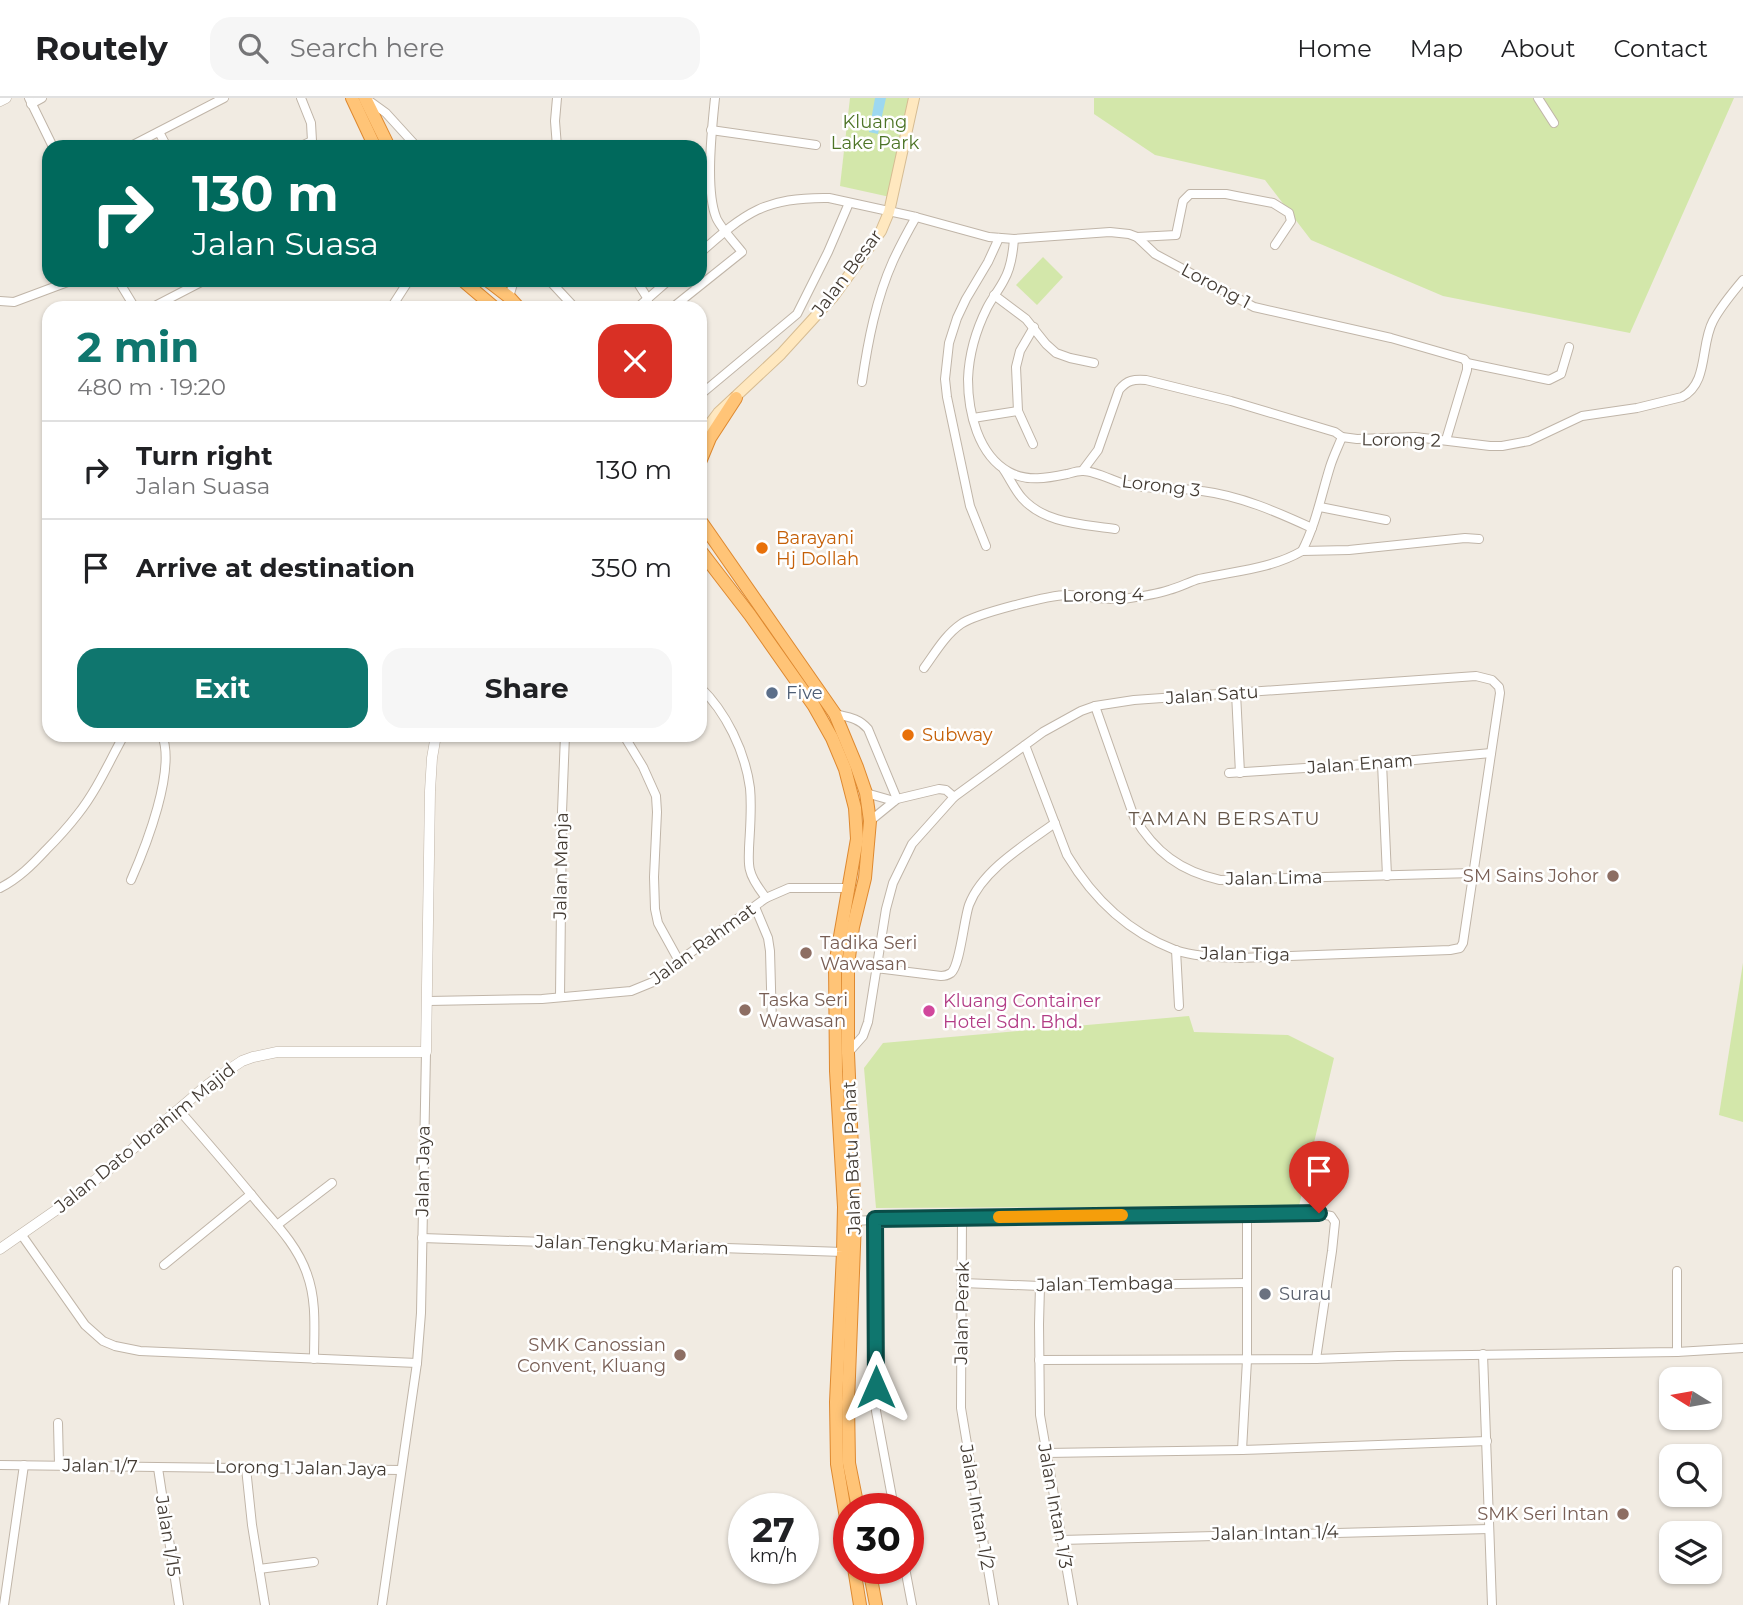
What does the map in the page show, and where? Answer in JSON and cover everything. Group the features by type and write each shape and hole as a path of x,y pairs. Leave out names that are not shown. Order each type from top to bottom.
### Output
{"highway":[{"path":"352,98 372,140"},
{"path":"365,98 386,140"},
{"path":"470,287 487,301"},
{"path":"496,287 513,301"},
{"path":"707,446 736,398"},
{"path":"707,526 713,539"},
{"name":"Jalan Batu Pahat","path":"707,530 835,714 866,793 870,821 865,878 853,927 848,965 848,1053 855,1221 848,1402 849,1463 855,1493"},
{"name":"Jalan Batu Pahat","path":"707,559 814,706 845,769 855,808 857,839 835,965 836,1071 844,1207 836,1402 837,1464 842,1493"},
{"path":"857,1584 860,1605"},
{"path":"872,1584 876,1605"}],"main road":[{"name":"Jalan Besar","path":"707,420 736,398 781,354 833,297 881,231 889,212 914,98"},
{"name":"Jalan Besar","path":"707,428 718,413"}],"street":[{"path":"0,101 6,98"},
{"path":"43,98 30,101 49,140"},
{"path":"142,140 224,98"},
{"path":"301,98 311,123 312,140"},
{"path":"365,98 386,113 410,140"},
{"path":"556,140 557,98"},
{"path":"707,280 742,252 716,219 712,199 711,130 715,98"},
{"path":"1538,98 1554,123"},
{"path":"711,130 816,145"},
{"path":"159,131 164,140"},
{"path":"707,247 749,213 771,204 817,198 830,198 999,238 1116,232 1137,237 1177,235 1183,201 1190,194 1226,194 1273,204 1289,213 1291,221 1275,245"},
{"path":"707,389 797,314 849,203"},
{"path":"862,382 875,312 893,261 916,217"},
{"name":"Lorong 1","path":"1137,237 1156,254 1254,307 1391,338 1454,355 1467,363 1549,380 1561,374 1569,347"},
{"path":"986,546 970,506 945,379 949,343 957,318 999,238"},
{"path":"1014,239 1005,279 979,325 973,344 968,377 972,418 980,439 994,460 1003,468 1023,499 1037,510 1059,521 1115,529"},
{"name":"Lorong 2","path":"1083,470 1098,450 1119,390 1124,383 1131,380 1146,380 1231,401 1357,439 1415,437 1502,446 1530,441 1581,416 1637,408 1682,397 1692,389 1700,374 1705,344 1713,322 1743,279"},
{"path":"0,301 14,302 54,287"},
{"path":"164,301 192,287"},
{"path":"509,297 512,287"},
{"path":"556,287 568,301"},
{"path":"640,287 648,299"},
{"path":"646,301 661,287"},
{"path":"681,301 698,287"},
{"path":"995,295 1034,327 1046,344 1060,355 1094,363"},
{"path":"1033,444 1018,411 1016,367 1020,351 1034,327"},
{"path":"1446,440 1467,363"},
{"path":"972,418 1018,411"},
{"path":"1302,551 1320,507 1342,436"},
{"name":"Lorong 3","path":"1003,468 1012,474 1037,478 1083,470 1127,485 1193,489 1234,496 1312,528"},
{"path":"1320,507 1386,520"},
{"name":"Lorong 4","path":"924,668 947,636 962,623 976,616 1060,595 1120,599 1150,595 1200,579 1255,568 1302,551 1349,550 1457,538 1479,539"},
{"name":"Jalan Satu","path":"848,1053 866,1029 886,909 893,883 912,844 954,797 1059,722 1095,706 1134,700 1463,677 1489,678 1500,690 1473,873"},
{"path":"1236,693 1240,773"},
{"path":"707,694 714,700 732,731 743,760 750,787 750,870 766,898"},
{"name":"Jalan Lima","path":"1095,706 1134,817 1142,831 1163,853 1184,868 1220,880 1473,873"},
{"path":"835,714 862,721 868,729 895,800"},
{"path":"0,888 26,870 79,814 120,742"},
{"path":"131,880 145,848 165,772 164,742"},
{"name":"Jalan Jaya","path":"382,1605 417,1363 421,1313 430,791 435,742"},
{"name":"Jalan Manja","path":"560,997 565,742"},
{"path":"628,742 656,796 655,909 658,923 679,961"},
{"name":"Jalan Tiga","path":"1025,745 1067,855 1076,869 1099,899 1131,927 1176,950 1207,956 1240,958 1460,948 1465,938 1473,873"},
{"name":"Jalan Enam","path":"1229,773 1490,753"},
{"path":"1382,763 1387,876"},
{"path":"870,821 895,800 939,789 946,790 954,797"},
{"path":"866,793 895,800"},
{"path":"876,968 941,976 950,974 956,967 964,921 975,892 996,868 1055,823"},
{"name":"Jalan Rahmat","path":"428,1001 560,997 631,991 653,982 766,898 789,888 849,888"},
{"path":"755,906 768,938 770,951 772,1024"},
{"path":"1176,950 1179,1006"},
{"name":"Jalan Dato Ibrahim Majid","path":"0,1249 108,1170 220,1074 243,1061 265,1054 290,1051 426,1052"},
{"path":"179,1110 277,1225 302,1261 314,1300 314,1359"},
{"path":"277,1225 332,1183"},
{"path":"164,1265 251,1194"},
{"path":"855,1221 1247,1213 1319,1213 1331,1216 1334,1219 1332,1251 1316,1359"},
{"path":"1242,1450 1247,1360 1247,1213"},
{"name":"Jalan Perak","path":"961,1408 962,1217"},
{"path":"875,1219 876,1411 891,1493"},
{"path":"22,1234 85,1325 103,1341 115,1346 140,1351 417,1363"},
{"name":"Jalan Tengku Mariam","path":"422,1238 843,1252"},
{"path":"1677,1271 1677,1352"},
{"name":"Jalan Tembaga","path":"963,1283 1040,1286 1247,1283"},
{"name":"Jalan Intan 1/3","path":"1040,1286 1041,1428 1073,1605"},
{"path":"1039,1360 1316,1359 1677,1352 1743,1348"},
{"path":"1483,1354 1492,1605"},
{"name":"Jalan Intan 1/2","path":"961,1408 994,1605"},
{"path":"58,1423 60,1465"},
{"path":"1046,1453 1242,1450 1487,1441"},
{"name":"Jalan 1/7","path":"0,1465 158,1468 201,1466"},
{"path":"4,1605 3,1593 24,1465"},
{"name":"Lorong 1 Jalan Jaya","path":"201,1466 401,1470"},
{"name":"Jalan 1/15","path":"158,1468 179,1605"},
{"path":"246,1468 265,1605"},
{"name":"Jalan Intan 1/4","path":"1061,1539 1489,1529"},
{"path":"259,1569 314,1562"},
{"path":"908,1584 912,1605"}],"green space":[{"name":"Kluang Lake Park","path":"850,98 910,98 890,197 840,186"},
{"path":"1094,98 1734,98 1630,333 1443,296 1311,240 1265,180 1155,155 1094,114"},
{"path":"1043,257 1063,277 1037,305 1016,285"},
{"path":"1743,963 1743,1122 1719,1115"},
{"path":"1189,1016 1194,1032 1288,1035 1334,1058 1299,1206 876,1208 864,1068 883,1043"}],"water":[{"path":"875,98 886,98 878,134 869,132"}],"slow traffic":[{"path":"999,1217 1122,1215"}],"place":[{"name":"Barayani Hj Dollah","path":"762,548"},
{"name":"Five","path":"772,693"},
{"name":"Subway","path":"908,735"},
{"name":"SM Sains Johor","path":"1613,876"},
{"name":"Tadika Seri Wawasan","path":"806,953"},
{"name":"Taska Seri Wawasan","path":"745,1010"},
{"name":"Kluang Container Hotel Sdn. Bhd.","path":"929,1011"},
{"name":"Surau","path":"1265,1294"},
{"name":"SMK Canossian Convent, Kluang","path":"680,1355"},
{"name":"SMK Seri Intan","path":"1623,1514"}],"district":[{"name":"TAMAN BERSATU","path":"1225,818"}],"route":[{"path":"876,1387 875,1219 1319,1213"}]}
